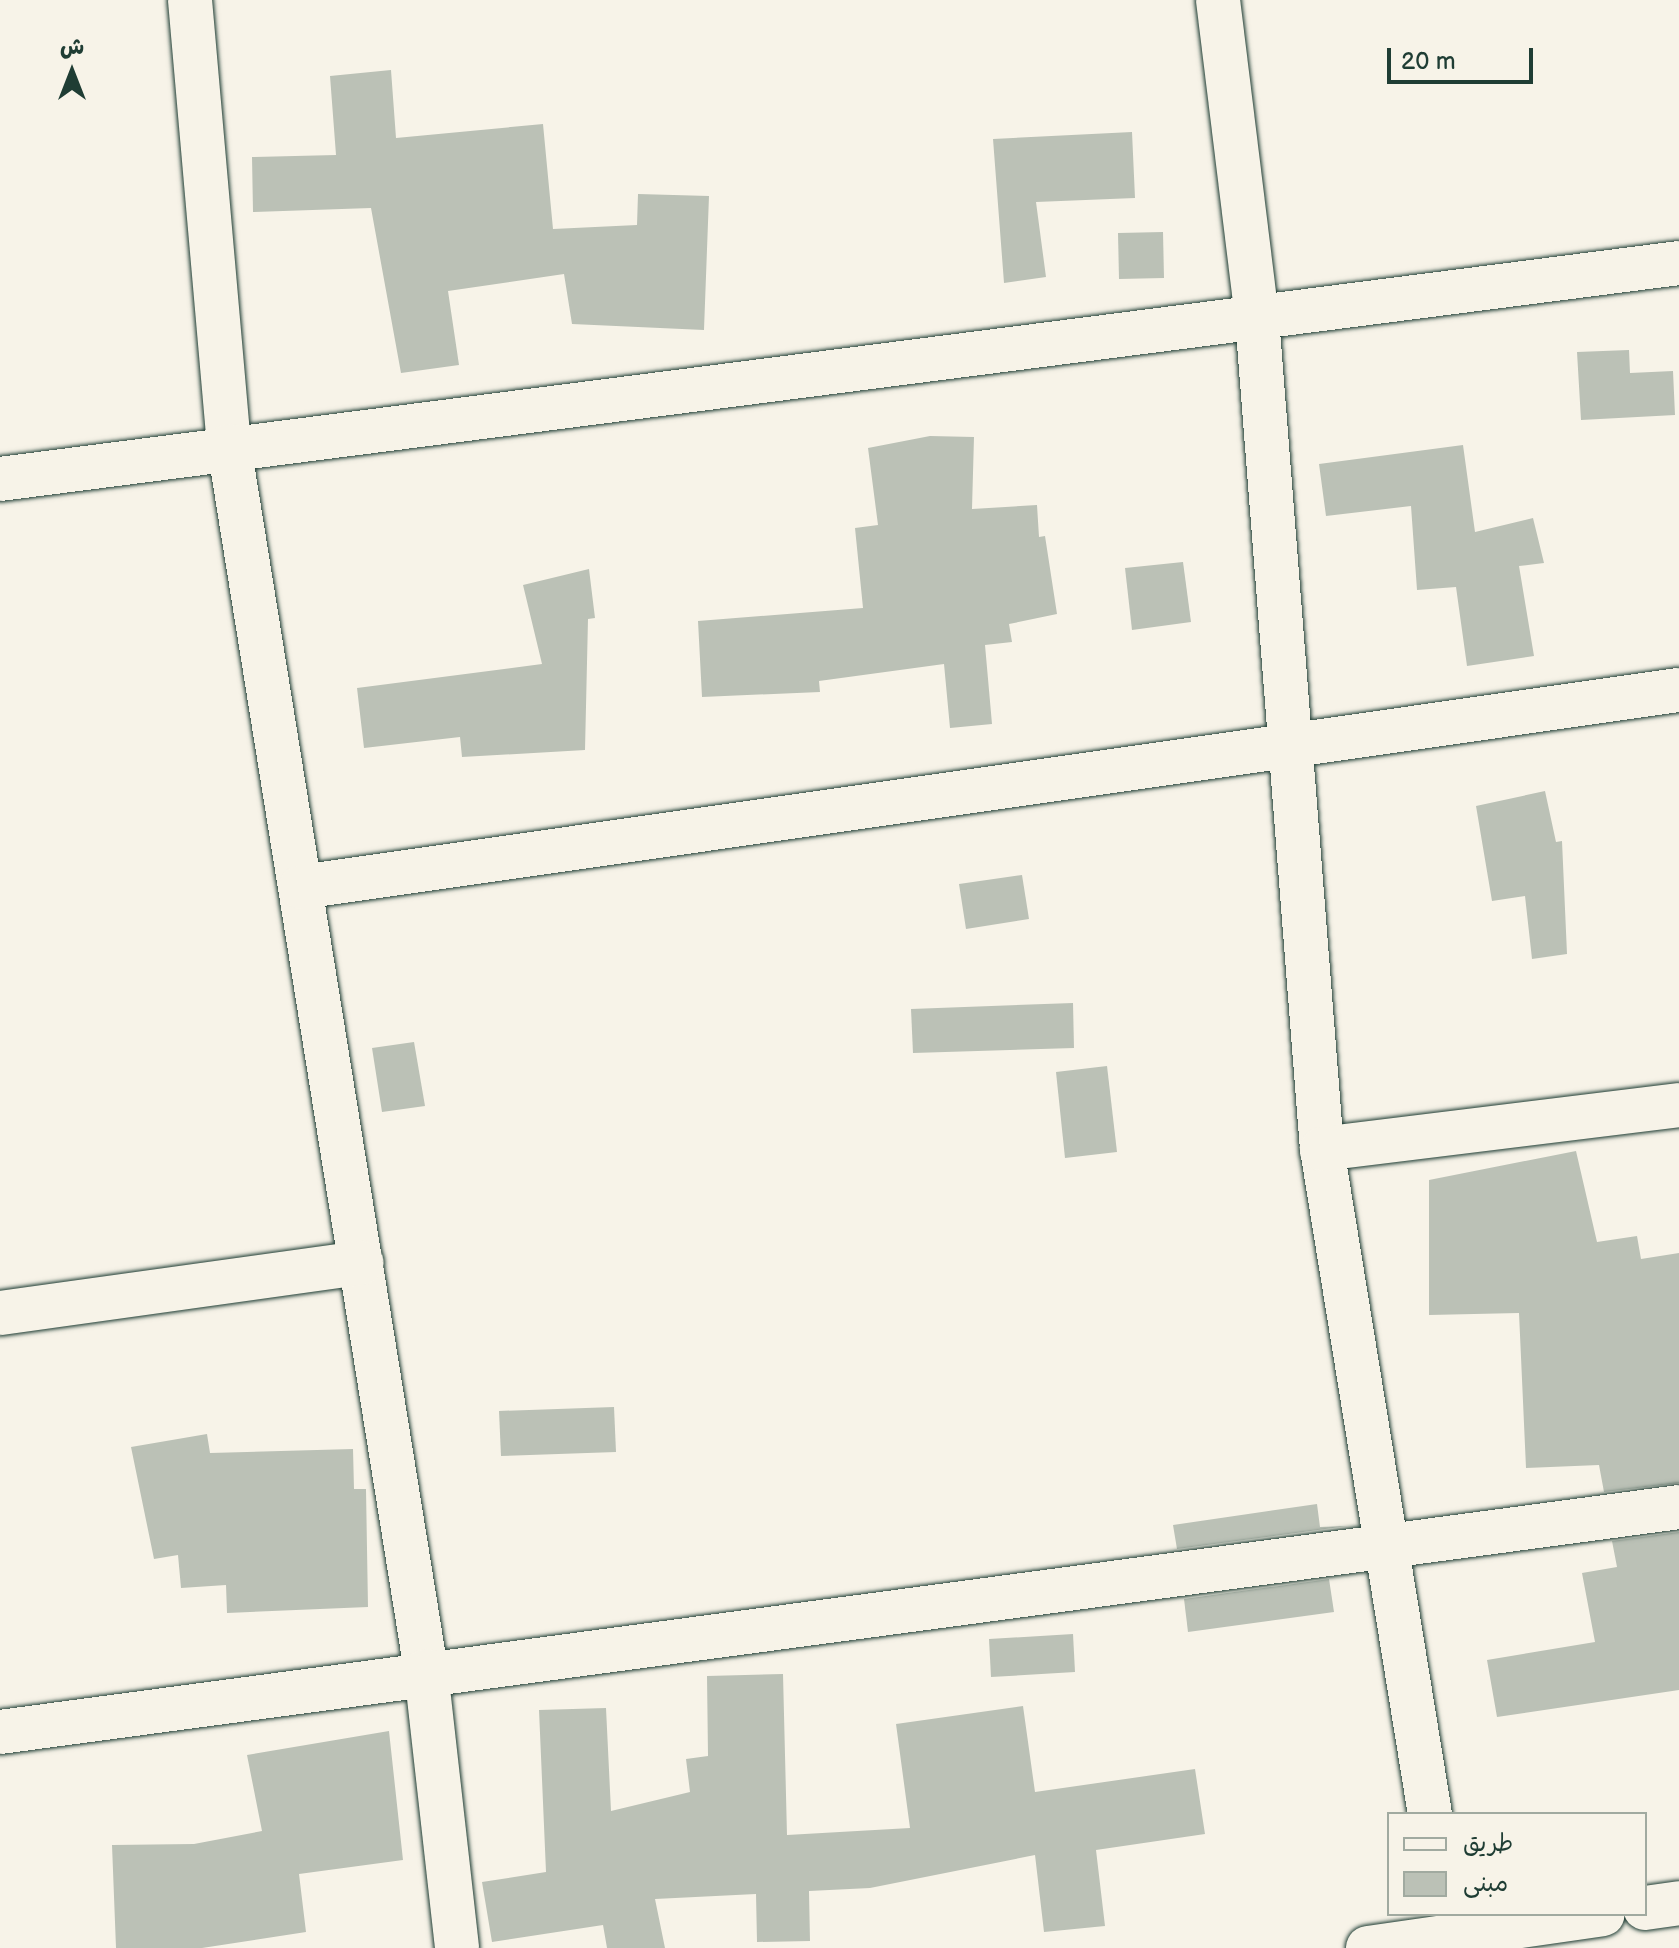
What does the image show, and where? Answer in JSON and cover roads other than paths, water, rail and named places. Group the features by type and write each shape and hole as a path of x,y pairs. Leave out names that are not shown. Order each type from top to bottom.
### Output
{"street":[{"path":"190,0 229,446 426,1671 457,1948"},
{"path":"1218,0 1257,318 1322,1149 1430,1812"},
{"path":"0,479 229,446 1679,263"},
{"path":"301,887 1679,690"},
{"path":"1322,1149 1679,1105"},
{"path":"0,1313 362,1263"},
{"path":"0,1732 426,1671 1389,1550 1679,1507"},
{"path":"1647,1908 1679,1903"},
{"path":"1368,1948 1448,1933 1587,1916"}]}
